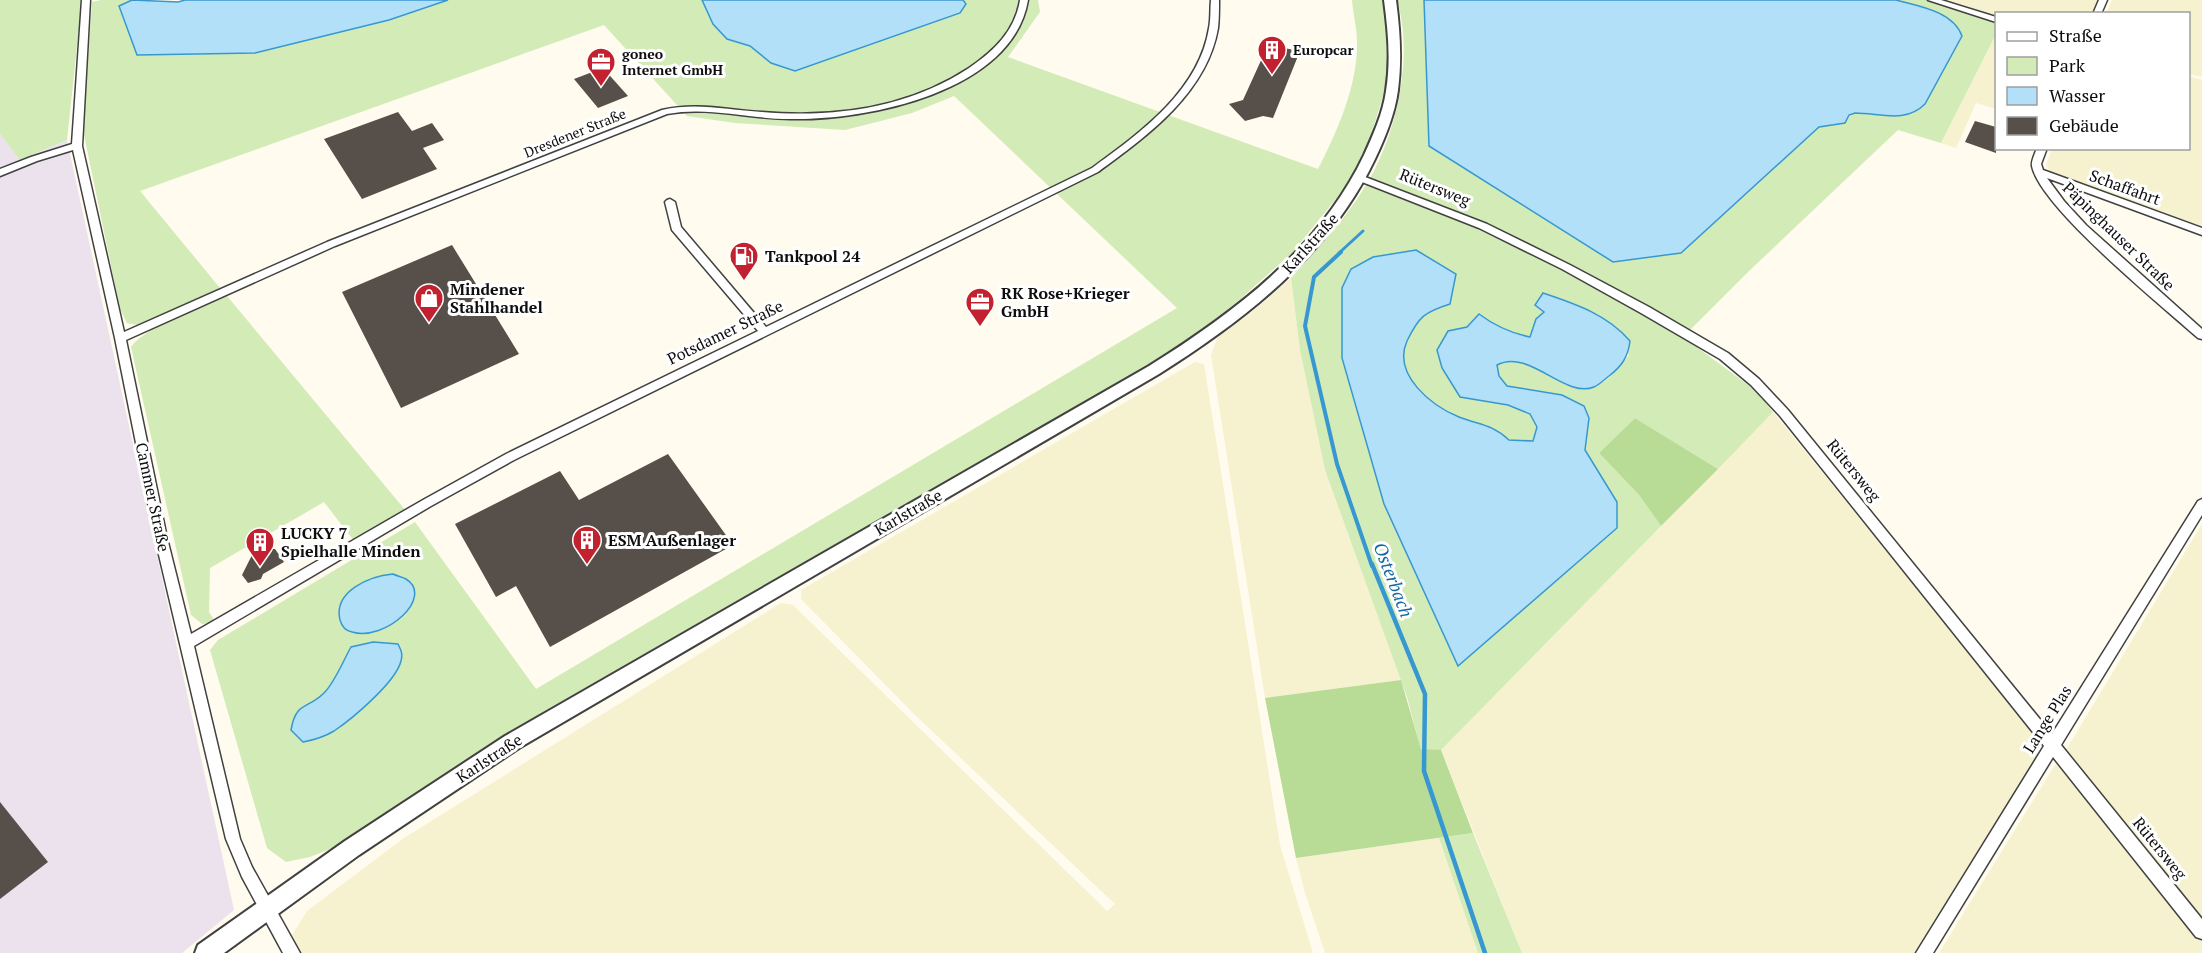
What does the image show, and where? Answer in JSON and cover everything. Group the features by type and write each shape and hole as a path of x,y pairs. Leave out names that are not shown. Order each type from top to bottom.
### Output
{"street":[{"name":"Cammer Straße","path":"86,0 77,146 186,644 233,839 247,872 292,953"},
{"name":"Dresdener Straße","path":"120,338 331,244 665,112 692,107 758,115 811,117 862,112 919,97 968,74 1000,47 1019,19 1024,0"},
{"name":"Potsdamer Straße","path":"186,644 510,457 1095,170 1132,143 1170,109 1195,76 1209,40 1215,0"},
{"name":"Karlstraße","path":"268,908 512,742 1144,376 1235,315 1289,269 1337,214 1360,178 1379,139 1390,107 1397,46 1390,0"},
{"path":"1932,0 1995,20"},
{"path":"0,173 34,159 77,146"},
{"path":"2038,171 2036,164 2041,150"},
{"name":"Schaffahrt","path":"2038,171 2202,232"},
{"name":"Päpinghauser Straße","path":"2038,171 2046,187 2087,231 2202,335"},
{"name":"Rütersweg","path":"1360,178 1483,226 1566,267 1724,356 1755,382 1784,413 2202,931"},
{"path":"670,202 676,228 764,331"},
{"name":"Lange Plas","path":"1924,953 2202,504"},
{"path":"206,953 268,908"}],"shaded area":[{"path":"1939,0 2100,0 2094,12 1995,12 1995,18"},
{"path":"2112,0 2202,0 2202,77 2190,74 2190,12 2106,12"},
{"path":"1995,36 1995,109 1976,103 1956,148 1941,143"},
{"path":"2190,76 2202,80 2202,228 2052,173 2046,165 2052,150 2190,150"},
{"path":"0,134 20,160 67,140 234,910 182,953 0,953"},
{"path":"1291,278 1300,350 1325,470 1401,680 1265,698 1211,355 1219,334 1251,313"},
{"path":"1195,362 1204,364 1280,845 1313,953 302,953 292,935 307,911 404,838 781,603 793,605 1107,911 1115,904 913,713 801,599 801,590"},
{"path":"1773,412 2028,725 2038,754 1914,953 1522,953 1441,750"},
{"path":"2202,524 2202,921 2066,750"},
{"path":"2055,765 2062,766 2186,918 2202,940 2202,953 1939,953"},
{"path":"1439,838 1478,953 1325,953 1296,858"}],"green space":[{"path":"0,0 82,0 67,140 20,160 0,134"},
{"path":"132,0 119,6 389,20 448,0 1038,0 1040,12 1008,57 1318,169 1339,124 1354,75 1357,42 1352,0 1382,0 1388,18 1386,87 1367,147 1344,189 1292,253 1219,318 1143,369 546,710 335,847 310,857 286,862 267,848 210,650 218,640 415,522 536,689 1177,308 954,96 912,113 845,130 735,123 687,116 604,25 140,191 220,288 149,322 137,325 127,323 120,309 83,130 92,2"},
{"path":"1397,0 1424,0 1429,146 1681,253 1819,127 1845,123 1849,115 1855,113 1904,116 1959,30 1938,14 1896,0 1926,0 1995,22 1995,36 1941,143 1898,130 1683,337 1755,390 1773,412 1718,469 1635,418 1599,453 1639,495 1661,526 1441,750 1421,750 1407,697 1325,470 1300,350 1291,278 1328,237 1373,173 1392,126 1402,74 1404,48","holes":["1416,250 1450,304 1434,310 1419,320 1407,341 1404,354 1405,366 1417,388 1448,412 1491,428 1509,440 1533,441 1537,427 1530,414 1508,405 1460,397 1479,314 1503,329 1530,337 1536,319 1544,312 1544,293 1599,315 1629,355 1599,385 1583,389 1559,381 1522,363 1509,362 1497,365 1499,376 1507,386 1589,418 1585,450 1599,472 1384,504"]},
{"path":"227,296 406,511 355,542 324,502 210,568 209,612 216,623 202,624 191,615 131,347 138,339 161,325"},
{"path":"1635,418 1718,469 1661,526 1639,495 1599,453"},
{"path":"1401,680 1421,749 1441,750 1473,833 1296,858 1265,698"},
{"path":"1473,833 1522,953 1478,953 1439,838"}],"water":[{"path":"132,0 178,2 185,0 448,0 389,20 255,53 137,55 119,6"},
{"path":"702,0 963,0 966,4 960,13 795,71 771,63 750,46 727,39 713,24"},
{"path":"1424,0 1896,0 1924,7 1943,15 1951,21 1962,36 1925,104 1917,110 1901,116 1855,113 1849,115 1845,123 1819,127 1681,253 1613,262 1429,146"},
{"path":"1416,250 1456,274 1450,304 1434,310 1419,320 1407,341 1404,354 1405,366 1410,377 1417,388 1448,412 1491,428 1509,440 1533,441 1537,427 1530,414 1508,405 1460,397 1442,368 1437,350 1448,331 1467,327 1479,314 1503,329 1530,337 1536,319 1544,312 1535,305 1543,293 1602,317 1630,341 1628,352 1621,365 1594,387 1583,389 1559,381 1522,363 1509,362 1497,365 1499,376 1507,386 1562,395 1584,406 1589,418 1585,450 1617,502 1617,528 1458,666 1384,504 1342,358 1342,288 1351,269 1373,257"},
{"path":"393,574 406,579 413,587 414,596 402,616 378,630 365,633 344,628 339,610 348,593 364,582"},
{"path":"373,642 398,644 399,646 402,654 401,661 391,679 362,709 334,731 323,737 303,742 291,730 296,714 324,693 351,647"}],"building":[{"name":"Europcar","path":"1268,45 1300,51 1273,118 1263,116 1245,121 1229,104 1243,100"},
{"name":"goneo Internet GmbH","path":"603,68 628,96 598,108 574,79"},
{"path":"398,112 412,131 432,123 444,140 423,148 437,169 362,199 324,139"},
{"path":"1975,121 1995,127 1996,153 1965,142"},
{"name":"Mindener Stahlhandel","path":"452,245 519,354 401,408 342,292"},
{"name":"ESM Außenlager","path":"668,454 733,545 550,647 516,586 496,597 455,524 560,471 579,500"},
{"name":"LUCKY 7 Spielhalle Minden","path":"255,549 275,549 284,562 263,574 261,579 248,583 242,575"},
{"path":"0,802 48,862 0,899"}],"waterway":[{"name":"Osterbach","path":"1339,253 1363,231"},
{"name":"Osterbach","path":"1341,252 1314,277 1305,326 1337,464 1372,566"},
{"name":"Osterbach","path":"1372,564 1425,694 1424,771 1485,953"}],"place":[{"name":"Europcar","path":"1272,76"},
{"name":"goneo Internet GmbH","path":"601,88"},
{"name":"Tankpool 24","path":"744,282"},
{"name":"Mindener Stahlhandel","path":"429,324"},
{"name":"RK Rose+Krieger GmbH","path":"980,328"},
{"name":"ESM Außenlager","path":"587,566"},
{"name":"LUCKY 7 Spielhalle Minden","path":"260,568"}]}
